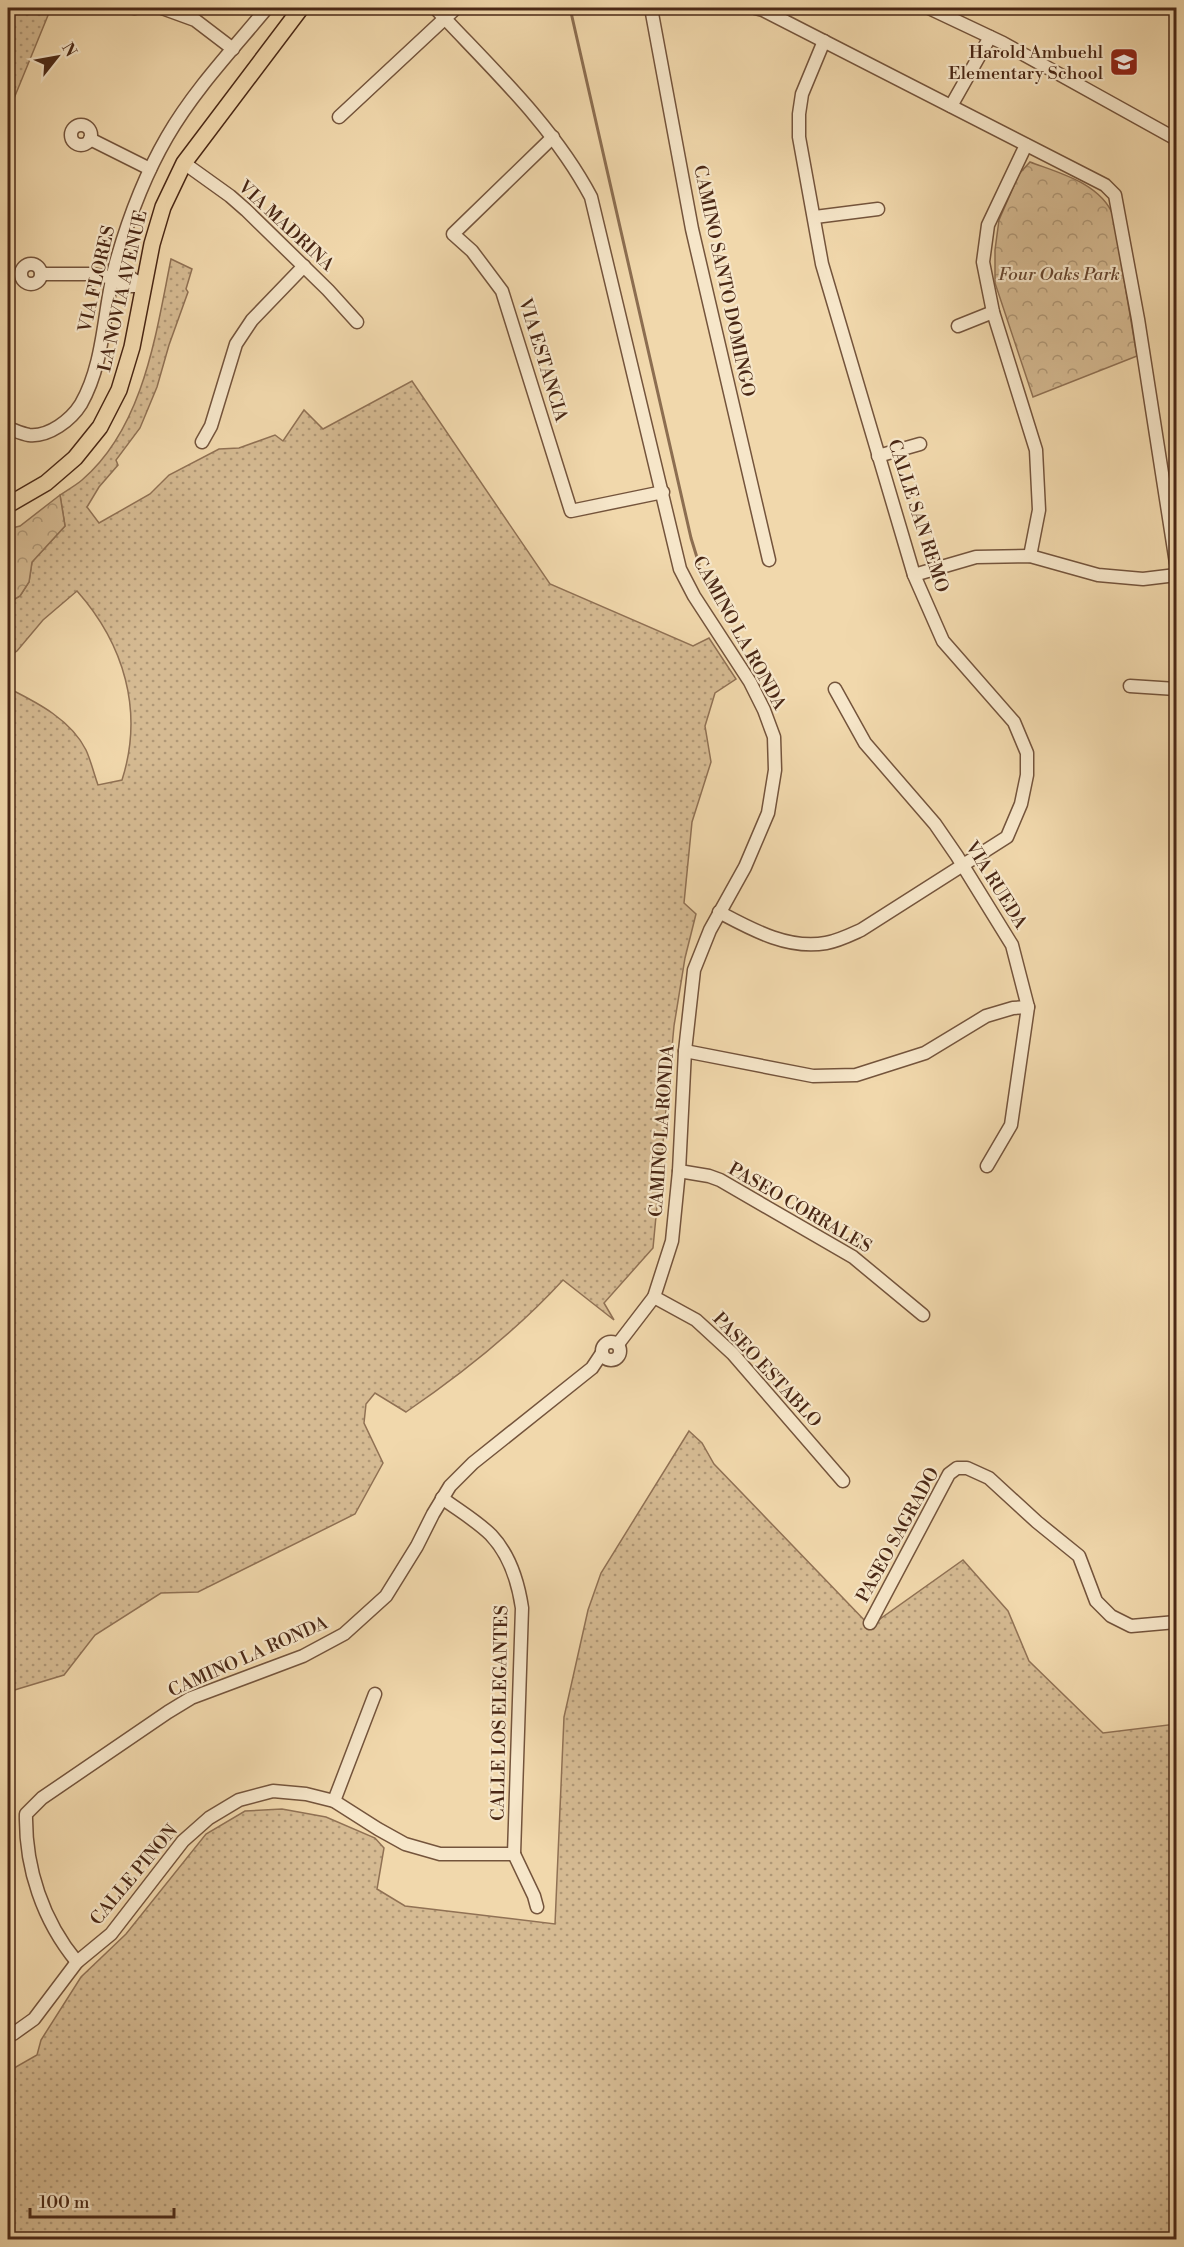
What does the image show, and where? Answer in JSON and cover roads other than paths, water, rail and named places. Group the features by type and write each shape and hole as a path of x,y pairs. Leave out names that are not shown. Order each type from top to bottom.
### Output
{"main road":[{"name":"LA NOVIA AVENUE","path":"8,505 46,483 75,458 100,427 119,390 132,347 152,244 163,207 184,163 301,8"}],"street":[{"path":"162,8 195,20 233,49"},
{"name":"VIA FLORES","path":"8,428 30,435 58,429 80,405 96,369 113,278 129,218 150,169 167,136 201,88 267,8"},
{"name":"CAMINO LA RONDA","path":"77,1962 47,1918 34,1878 26,1836 26,1814 42,1798 183,1703 303,1656 344,1634 386,1596 417,1546 442,1498 473,1462 592,1368 597,1368 606,1357 602,1347 606,1343 618,1344 654,1297 672,1241 679,1172 685,1051 694,970 719,912 745,867 768,813 775,770 774,737 765,710 750,682 694,596 680,569 591,197 575,167 553,137 435,8"},
{"path":"339,117 456,8"},
{"name":"CAMINO SANTO DOMINGO","path":"651,8 692,229 769,560"},
{"path":"755,8 1105,185 1115,195 1138,319 1176,563"},
{"path":"929,8 990,37 1176,139"},
{"path":"951,106 990,37"},
{"name":"CALLE SAN REMO","path":"719,912 767,935 795,944 825,944 861,930 1007,837 1021,804 1027,775 1027,753 1014,722 943,641 914,575 822,264 799,137 799,114 802,94 824,41"},
{"name":"VIA ESTANCIA","path":"553,137 453,234 472,251 502,291 571,512 663,492"},
{"path":"90,139 150,169"},
{"path":"1026,145 988,225 982,262 993,312 1035,450 1039,510 1030,556"},
{"name":"VIA MADRINA","path":"184,163 230,196 304,266 357,322"},
{"path":"815,218 878,209"},
{"path":"202,442 212,426 236,344 252,320 304,266"},
{"path":"41,274 93,274 113,278 124,286 144,286"},
{"path":"958,326 993,312"},
{"path":"878,456 920,444"},
{"path":"914,575 976,557 1030,556 1098,575 1143,579 1176,575"},
{"path":"1130,686 1176,689"},
{"name":"VIA RUEDA","path":"834,689 865,743 935,824 1012,945 1028,1007 1011,1125 987,1166"},
{"path":"685,1051 813,1076 856,1075 925,1053 986,1016 1013,1008 1028,1007"},
{"name":"PASEO CORRALES","path":"679,1172 709,1176 720,1180 841,1250 866,1266 923,1315"},
{"name":"PASEO ESTABLO","path":"654,1297 696,1320 733,1354 843,1482"},
{"name":"PASEO SAGRADO","path":"870,1623 949,1474 957,1468 968,1468 988,1478 1079,1556 1096,1601 1112,1616 1131,1626 1176,1622"},
{"name":"CALLE LOS ELEGANTES","path":"442,1498 491,1535 513,1569 519,1588 522,1608 513,1854"},
{"path":"334,1801 375,1694"},
{"name":"CALLE PINON","path":"13,2034 34,2019 77,1962 111,1934 183,1841 209,1818 239,1800 273,1791 306,1794 334,1801 405,1844 440,1854 513,1854"},
{"path":"513,1854 534,1896 537,1908"}],"waterway":[{"path":"570,8 691,538 699,564"}],"place":[{"name":"Harold Ambuehl Elementary School","path":"1124,62"}],"park label":[{"name":"Four Oaks Park","path":"1059,274"}]}
